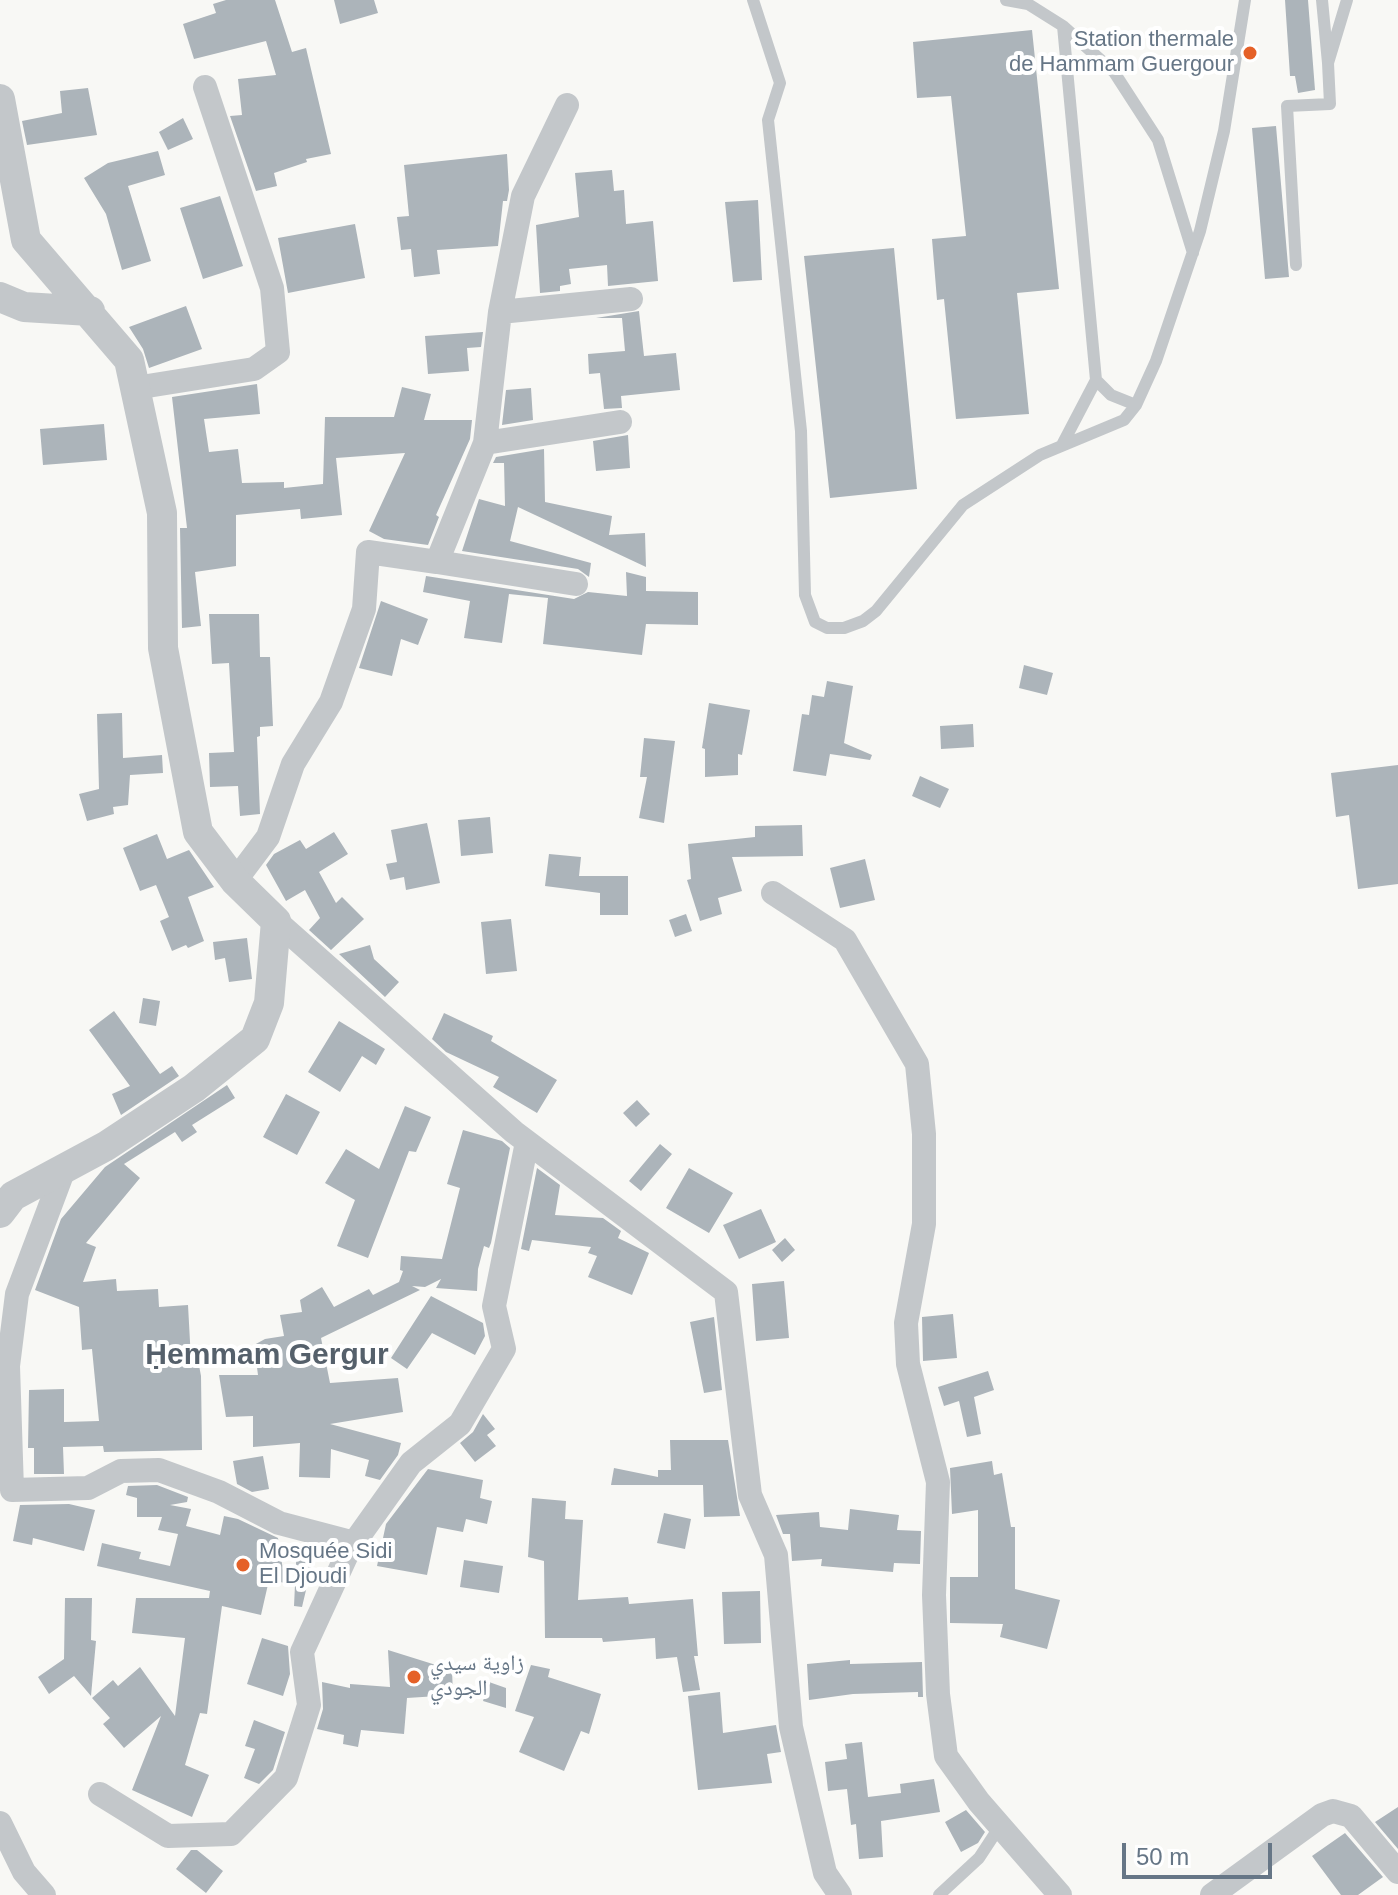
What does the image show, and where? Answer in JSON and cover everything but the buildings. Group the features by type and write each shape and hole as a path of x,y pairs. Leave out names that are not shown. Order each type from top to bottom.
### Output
{"street":[{"path":"135,388 254,369 278,352 272,288 205,87"},
{"path":"0,99 26,240 129,360 162,513 163,648 198,832 235,881 276,921 527,1142 726,1292 750,1495 776,1555 791,1727 825,1873 840,1895"},
{"path":"437,562 485,443 500,312 523,196 567,105"},
{"path":"0,297 24,307 90,311"},
{"path":"500,312 631,299"},
{"path":"485,443 620,422"},
{"path":"235,881 268,837 293,764 331,702 364,609 368,552 576,584"},
{"path":"773,893 845,940 917,1064 924,1134 924,1224 907,1337 908,1364 938,1482 934,1595 938,1694 946,1756 1000,1826 1060,1895"},
{"path":"0,1213 13,1196 106,1146 194,1088 255,1039 269,1003 276,921"},
{"path":"100,1794 168,1836 231,1834 286,1778 309,1705 302,1652 355,1543 411,1463 460,1424 504,1349 494,1306 527,1142"},
{"path":"64,1169 17,1294 8,1366 12,1490 88,1488 121,1471 159,1470 219,1492 279,1523 355,1543"},
{"path":"1212,1895 1322,1815 1333,1811 1351,1816 1398,1872"},
{"path":"0,1823 24,1872 44,1895"}],"lane":[{"path":"753,0 780,83 768,120 801,431 805,595 815,622 836,628 863,621 963,505 1040,455 1124,420 1136,405 1156,361 1193,253 1224,131 1245,0"},
{"path":"1006,0 1028,4 1063,26 1114,72 1158,140 1193,253"},
{"path":"1296,265 1287,106 1330,104 1322,0"},
{"path":"1328,63 1347,0"},
{"path":"1062,445 1096,380 1063,26"},
{"path":"1096,380 1111,395 1136,405"},
{"path":"939,1895 979,1858 1000,1826"}],"place":[{"name":"Station thermale de Hammam Guergour","path":"1250,53"},
{"name":"Mosquée Sidi El Djoudi","path":"243,1565"},
{"name":"زاوية سيدي الجودي","path":"414,1677"}],"district":[{"name":"Ḥemmam Gergur","path":"267,1356"}]}
